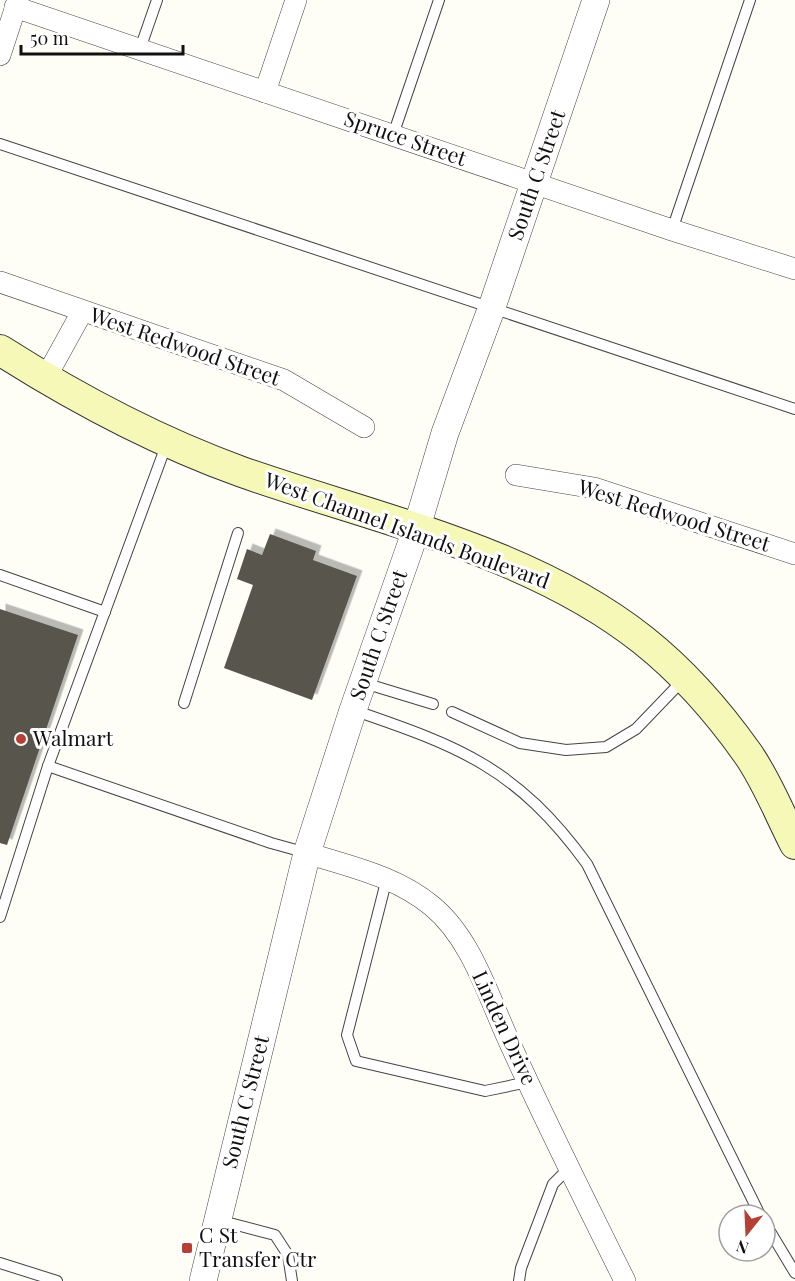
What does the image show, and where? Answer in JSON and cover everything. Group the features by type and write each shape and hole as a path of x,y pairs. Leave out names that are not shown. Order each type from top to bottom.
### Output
{"main road":[{"name":"West Channel Islands Boulevard","path":"0,350 102,412 167,443 240,471 515,565 560,586 603,611 644,641 685,679 749,755 795,843"}],"street":[{"path":"265,92 296,0"},
{"name":"South C Street","path":"203,1281 307,853 353,710 416,530 445,433 492,307 596,0"},
{"name":"Spruce Street","path":"17,4 265,92 672,230 795,269"},
{"path":"0,55 17,4"},
{"name":"West Redwood Street","path":"0,282 284,380 364,426"},
{"path":"45,379 82,312"},
{"name":"West Redwood Street","path":"516,475 594,488 795,554"},
{"name":"Linden Drive","path":"307,853 387,878 412,891 434,907 456,934 477,968 528,1082 624,1281"}],"lane":[{"path":"140,49 157,0"},
{"path":"393,135 439,0"},
{"path":"672,230 750,0"},
{"path":"0,144 795,409"},
{"path":"0,917 48,766 167,443"},
{"path":"184,703 238,533"},
{"path":"0,575 105,612"},
{"path":"452,712 520,743 566,750 606,747 636,729 685,679"},
{"path":"363,682 433,704"},
{"path":"353,710 437,739 477,759 510,780 563,831 587,864 754,1203"},
{"path":"48,766 271,843 307,853"},
{"path":"387,878 347,1035 356,1061 485,1091 528,1082"},
{"path":"519,1281 521,1268 553,1184 570,1167"},
{"path":"217,1220 275,1235 288,1255 292,1281"},
{"path":"777,1243 795,1274"},
{"path":"0,1263 57,1281"}],"building":[{"path":"270,534 316,551 313,560 357,576 312,700 224,668 253,585 237,579 247,549 262,555"},
{"name":"Walmart","path":"0,609 78,635 7,845 0,843"}],"place":[{"name":"Walmart","path":"21,739"},
{"name":"C St Transfer Ctr","path":"187,1248"}]}
